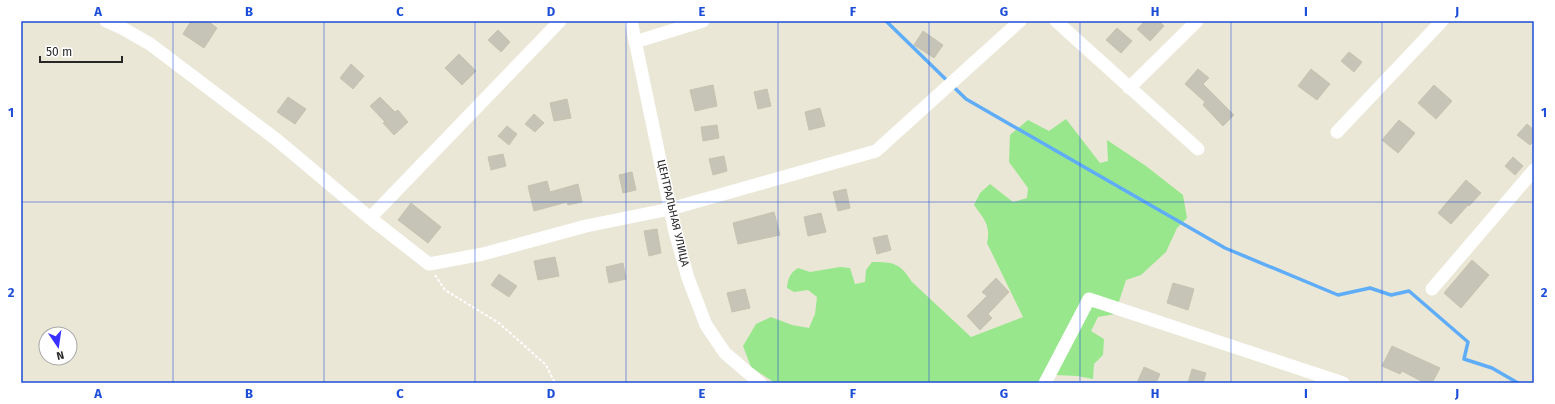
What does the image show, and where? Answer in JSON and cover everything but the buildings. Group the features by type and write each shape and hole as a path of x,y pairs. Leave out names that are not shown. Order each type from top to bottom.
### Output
{"street":[{"path":"106,21 122,28 150,44 277,140 370,218 429,264 483,254 586,226 670,209 876,152 1020,21"},
{"path":"370,218 560,21"},
{"name":"ЦЕНТРАЛЬНАЯ УЛИЦА","path":"631,21 670,209 688,278 706,325 725,353 760,383"},
{"path":"635,42 703,21"},
{"path":"1056,21 1198,149"},
{"path":"1129,88 1197,21"},
{"path":"1337,132 1442,21"},
{"path":"1432,289 1534,170"},
{"path":"1045,383 1089,299 1344,383"}],"path":[{"path":"429,264 444,290 499,323 546,365 555,383"}],"green space":[{"path":"1066,119 1100,163 1108,161 1107,140 1146,166 1183,195 1187,218 1177,228 1166,252 1141,275 1126,280 1115,314 1098,317 1091,331 1104,339 1103,355 1094,364 1093,379 1077,376 1055,375 1045,383 775,383 751,367 743,346 756,324 771,317 792,325 809,328 815,314 817,297 808,290 794,292 787,288 790,276 798,268 810,272 840,267 850,268 855,284 865,282 866,270 872,262 891,263 900,267 912,282 971,337 1023,317 987,243 988,231 986,222 974,205 980,193 990,184 1013,202 1027,198 1028,188 1009,162 1010,135 1028,120 1049,131"}],"waterway":[{"path":"886,21 966,99 1225,248 1338,295 1370,288 1391,295 1409,291 1468,342 1464,359 1492,368 1518,383"}]}
